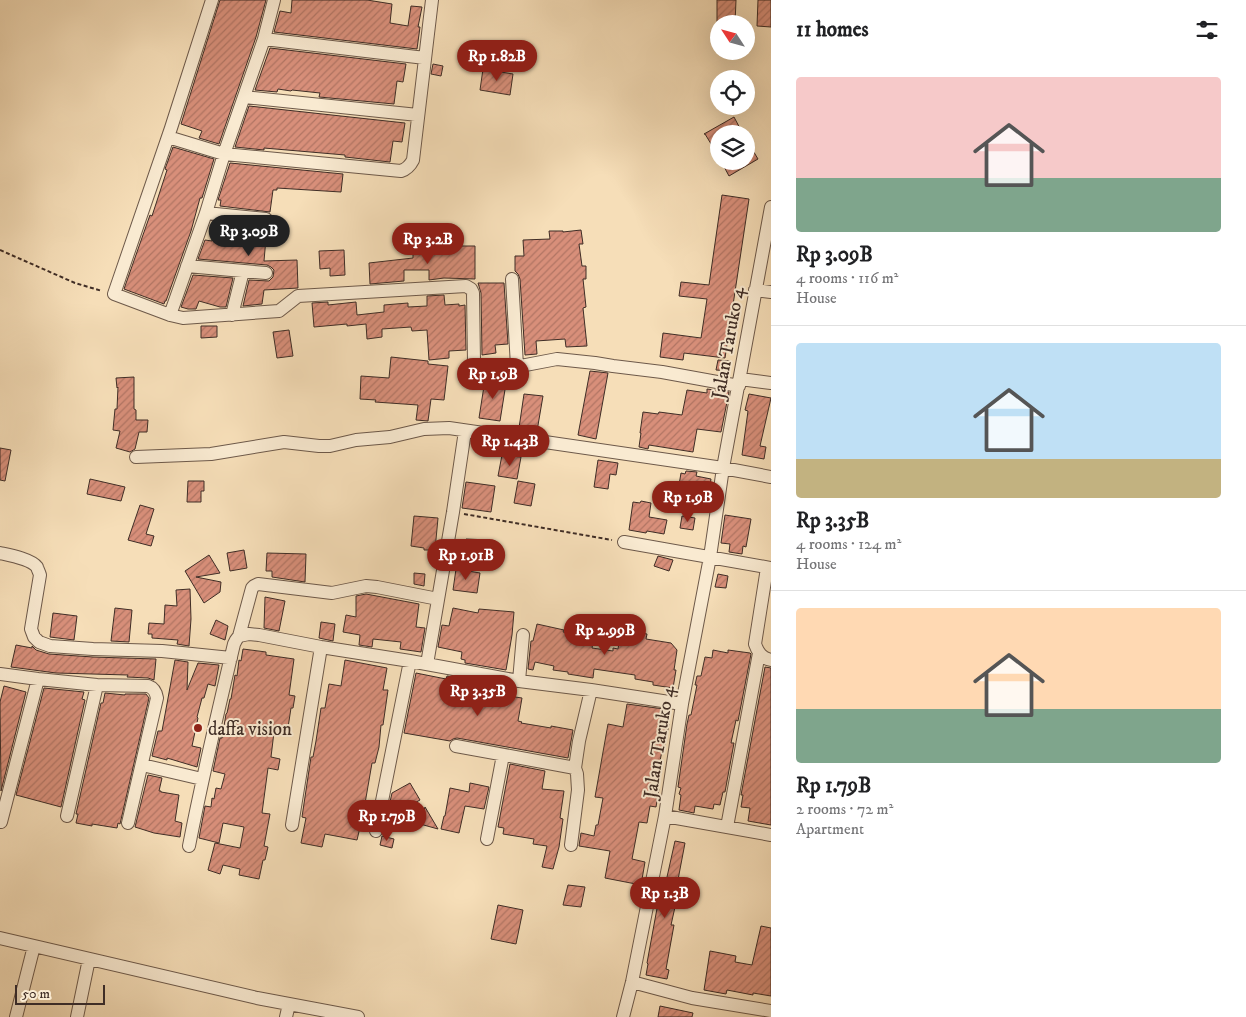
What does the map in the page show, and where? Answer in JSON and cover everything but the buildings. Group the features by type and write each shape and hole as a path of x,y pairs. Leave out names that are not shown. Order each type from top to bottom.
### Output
{"street":[{"path":"212,0 168,137 114,294 183,318 279,311 298,296 466,286 473,293 474,362 476,369 484,373 557,360 595,363 739,382 771,383"},
{"path":"170,315 264,39 274,0"},
{"path":"168,137 224,154 401,171 407,169 412,160 418,115 429,0"},
{"path":"264,39 424,58"},
{"path":"244,97 418,115"},
{"name":"Jalan Taruko 4","path":"623,1017 632,982 665,816 682,704 710,557 723,468 771,207"},
{"path":"206,213 266,219"},
{"path":"186,266 266,273"},
{"path":"232,315 243,271"},
{"path":"512,279 517,366"},
{"path":"756,290 771,292"},
{"path":"136,457 211,454 284,442 330,446 356,440 390,437 424,429 449,428 723,468 771,477"},
{"path":"427,664 465,431"},
{"path":"624,542 769,568 755,644 759,653 764,658 771,660"},
{"path":"0,553 33,563 37,567 40,575 31,629 39,642 50,646 162,651 231,658"},
{"path":"188,846 231,658 254,586 258,584 332,593 366,586 438,599"},
{"path":"239,636 259,635 321,647 410,660 519,681 682,704"},
{"path":"519,681 523,635"},
{"path":"292,825 321,647"},
{"path":"727,827 759,653"},
{"path":"376,831 410,660"},
{"path":"0,674 98,684 148,686 155,690 157,698 128,823"},
{"path":"1,822 38,679"},
{"path":"67,816 98,684"},
{"path":"571,845 578,790 575,768 591,690"},
{"path":"456,746 575,768"},
{"path":"486,839 503,755"},
{"path":"142,766 202,779"},
{"path":"665,816 771,835"},
{"path":"0,938 258,998 350,1016"},
{"path":"16,1017 34,946"},
{"path":"77,1017 89,959"},
{"path":"632,982 692,998 771,1011"},
{"path":"286,1017 289,1004"}],"path":[{"path":"0,250 75,283 114,294"},
{"path":"453,512 624,542"}],"place":[{"name":"daffa vision","path":"198,728"}]}
